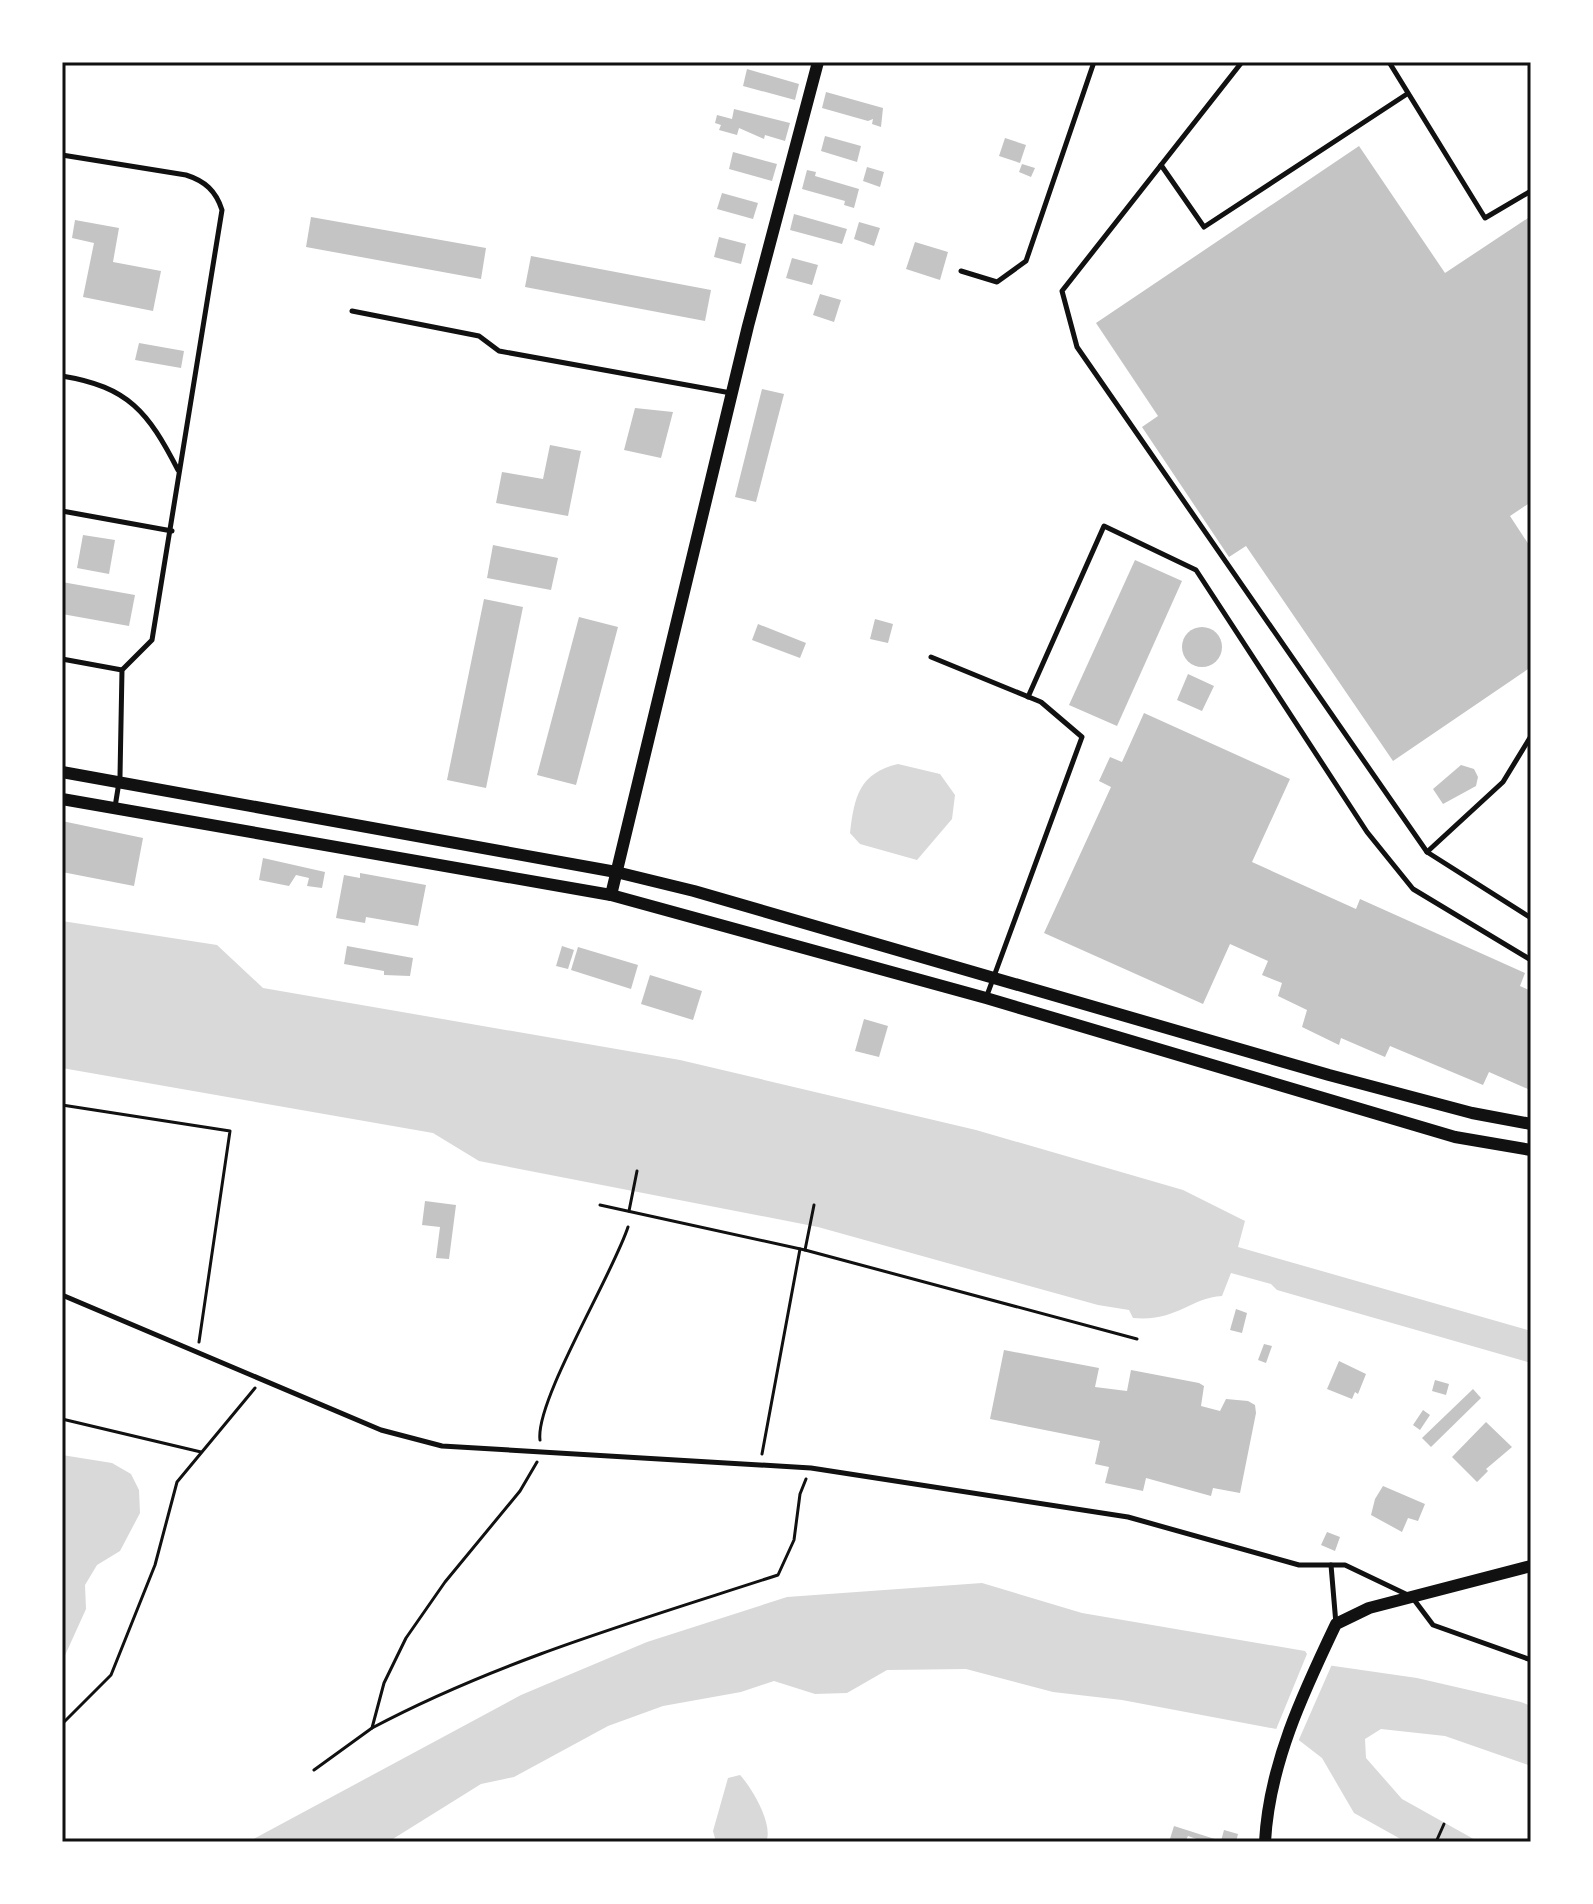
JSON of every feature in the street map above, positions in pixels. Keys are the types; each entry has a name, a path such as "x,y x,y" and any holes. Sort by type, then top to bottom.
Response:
{"street":[{"path":"611,895 732,393 818,62"},
{"path":"62,772 616,872 1329,1075 1529,1124 1529,1151 1455,1137 986,998 611,895 62,799"},
{"path":"427,863 431,839"},
{"path":"1265,1842 1272,1786 1286,1740 1336,1624 1369,1608 1531,1566"}],"lane":[{"path":"961,271 997,282 1026,261 1094,62"},
{"path":"1242,62 1062,291 1077,347 1427,852 1531,918"},
{"path":"1389,62 1485,218 1531,191"},
{"path":"1161,165 1204,227 1407,94"},
{"path":"62,155 186,175 208,186 219,200 222,221 152,640 122,670 119,782 115,809"},
{"path":"352,311 479,336 499,351 732,393"},
{"path":"62,376 113,389 133,402 157,430 179,471"},
{"path":"62,511 172,531"},
{"path":"1028,697 1104,526 1196,570 1367,832 1413,889 1531,960"},
{"path":"931,657 1041,702 1082,737 986,998"},
{"path":"62,659 122,670"},
{"path":"1427,852 1503,782 1531,736"},
{"path":"62,1295 381,1430 442,1446 811,1468 1128,1517 1299,1565 1345,1565 1412,1597 1433,1625 1531,1660"},
{"path":"1331,1565 1336,1624"}],"path":[{"path":"62,1105 230,1131 197,1354"},
{"path":"629,1211 637,1171"},
{"path":"600,1205 802,1249 1137,1339"},
{"path":"760,1465 802,1249 814,1205"},
{"path":"372,1728 384,1683 406,1638 445,1582 520,1491 542,1454 539,1427 566,1362 619,1255 628,1227"},
{"path":"62,1724 111,1675 155,1565 177,1482 262,1380"},
{"path":"62,1419 201,1452"},
{"path":"314,1770 372,1728 433,1696 573,1642 778,1575 794,1540 800,1494 811,1468"},
{"path":"1436,1842 1444,1824"}],"shaded area":[{"path":"898,764 940,774 955,795 952,819 917,860 860,844 850,833 861,788 875,773"},
{"path":"62,921 217,945 263,988 680,1060 976,1130 1183,1190 1245,1221 1238,1247 1531,1331 1531,1363 1277,1290 1271,1284 1231,1273 1222,1296 1200,1301 1161,1317 1133,1318 1129,1310 1098,1305 818,1227 479,1161 433,1133 62,1068"},
{"path":"62,1455 112,1463 131,1474 139,1490 140,1513 120,1551 97,1565 85,1585 86,1609 62,1662"},
{"path":"982,1583 1082,1613 1305,1651 1313,1663 1417,1678 1521,1702 1531,1706 1531,1766 1445,1736 1381,1729 1365,1739 1366,1758 1402,1799 1479,1842 1406,1842 1354,1813 1322,1758 1287,1731 1122,1700 1053,1692 966,1669 887,1670 847,1693 815,1694 774,1681 741,1692 663,1706 608,1726 514,1777 481,1784 388,1842 248,1842 521,1695 647,1642 787,1597"},
{"path":"740,1775 756,1797 764,1817 768,1835 766,1842 716,1842 713,1831 728,1778"}],"pier":[{"path":"1309,1649 1315,1659 1333,1662 1297,1744 1275,1732"}],"building":[{"path":"747,69 799,84 795,100 743,86"},
{"path":"826,92 883,108 881,127 872,124 873,119 868,121 822,108"},
{"path":"734,109 790,123 785,141 765,135 764,139 739,128 737,135 719,130 721,125 715,123 717,115 732,119"},
{"path":"825,136 861,146 857,162 821,151"},
{"path":"1005,138 1026,145 1020,163 999,156"},
{"path":"1359,146 1445,273 1531,216 1531,502 1510,516 1531,548 1531,667 1393,761 1246,546 1229,557 1142,427 1158,416 1096,323"},
{"path":"733,152 777,164 772,181 729,169"},
{"path":"1022,164 1035,168 1031,177 1019,172"},
{"path":"867,167 884,172 880,187 863,181"},
{"path":"807,170 816,172 815,176 859,189 854,208 844,205 845,201 802,189"},
{"path":"722,193 758,203 753,219 717,209"},
{"path":"794,214 847,229 842,244 790,230"},
{"path":"311,217 486,248 481,279 306,247"},
{"path":"75,220 119,228 113,262 161,271 153,311 83,297 94,243 72,238"},
{"path":"859,222 880,228 874,246 854,239"},
{"path":"719,237 746,244 741,264 714,257"},
{"path":"915,242 948,252 940,280 906,269"},
{"path":"531,256 711,290 705,321 525,287"},
{"path":"792,258 818,265 812,285 786,278"},
{"path":"820,294 841,300 834,322 813,315"},
{"path":"139,343 184,351 181,368 135,360"},
{"path":"762,389 784,394 756,502 735,497"},
{"path":"635,408 673,412 661,458 624,450"},
{"path":"550,445 581,451 568,516 496,503 502,472 543,479"},
{"path":"83,535 115,540 109,574 77,568"},
{"path":"493,545 558,558 551,590 487,578"},
{"path":"1135,560 1182,581 1117,726 1069,705"},
{"path":"62,582 135,595 129,626 62,614"},
{"path":"484,599 523,607 486,788 447,780"},
{"path":"579,617 618,627 576,785 537,775"},
{"path":"875,619 893,624 888,643 870,639"},
{"path":"758,624 806,643 800,658 752,640"},
{"path":"1202,627 1216,633 1222,647 1216,661 1202,667 1188,661 1182,647 1188,633"},
{"path":"1188,674 1214,686 1202,711 1177,700"},
{"path":"1144,713 1290,779 1252,862 1356,909 1360,899 1525,973 1520,986 1531,991 1531,1083 1528,1089 1489,1072 1483,1085 1390,1046 1385,1057 1341,1038 1339,1045 1302,1027 1307,1010 1278,996 1282,983 1262,975 1268,961 1230,944 1203,1004 1044,933 1111,787 1099,781 1110,757 1122,762"},
{"path":"1461,765 1474,769 1478,777 1476,786 1443,804 1433,789"},
{"path":"62,821 143,838 134,886 62,872"},
{"path":"263,858 325,872 322,888 307,886 309,878 296,875 289,886 259,880"},
{"path":"360,873 426,885 418,926 366,917 365,923 336,918 344,875 360,878"},
{"path":"347,946 413,958 410,976 384,975 384,971 344,964"},
{"path":"562,946 574,950 568,969 556,966"},
{"path":"578,947 638,965 631,989 571,970"},
{"path":"650,975 702,991 693,1020 641,1004"},
{"path":"864,1019 888,1026 879,1057 855,1051"},
{"path":"425,1201 456,1205 449,1259 436,1258 440,1227 422,1225"},
{"path":"1236,1309 1247,1313 1242,1333 1230,1330"},
{"path":"1264,1344 1272,1346 1266,1363 1258,1360"},
{"path":"1004,1350 1099,1368 1095,1387 1127,1391 1131,1370 1199,1383 1204,1386 1201,1406 1220,1411 1226,1399 1248,1401 1255,1405 1240,1493 1213,1488 1211,1496 1146,1478 1143,1491 1105,1483 1109,1467 1095,1464 1100,1441 990,1419"},
{"path":"1339,1361 1366,1374 1358,1394 1355,1392 1352,1399 1327,1389"},
{"path":"1435,1380 1449,1384 1446,1395 1432,1391"},
{"path":"1473,1389 1481,1398 1431,1447 1422,1438"},
{"path":"1423,1410 1430,1415 1420,1430 1413,1425"},
{"path":"1486,1422 1512,1447 1486,1469 1488,1471 1477,1482 1452,1457"},
{"path":"1383,1486 1425,1504 1418,1521 1408,1518 1402,1532 1371,1515 1375,1499"},
{"path":"1327,1532 1340,1537 1335,1551 1321,1545"},
{"path":"1174,1826 1221,1841 1224,1830 1238,1834 1236,1842 1205,1842 1188,1836 1186,1840 1192,1842 1169,1842"}]}
